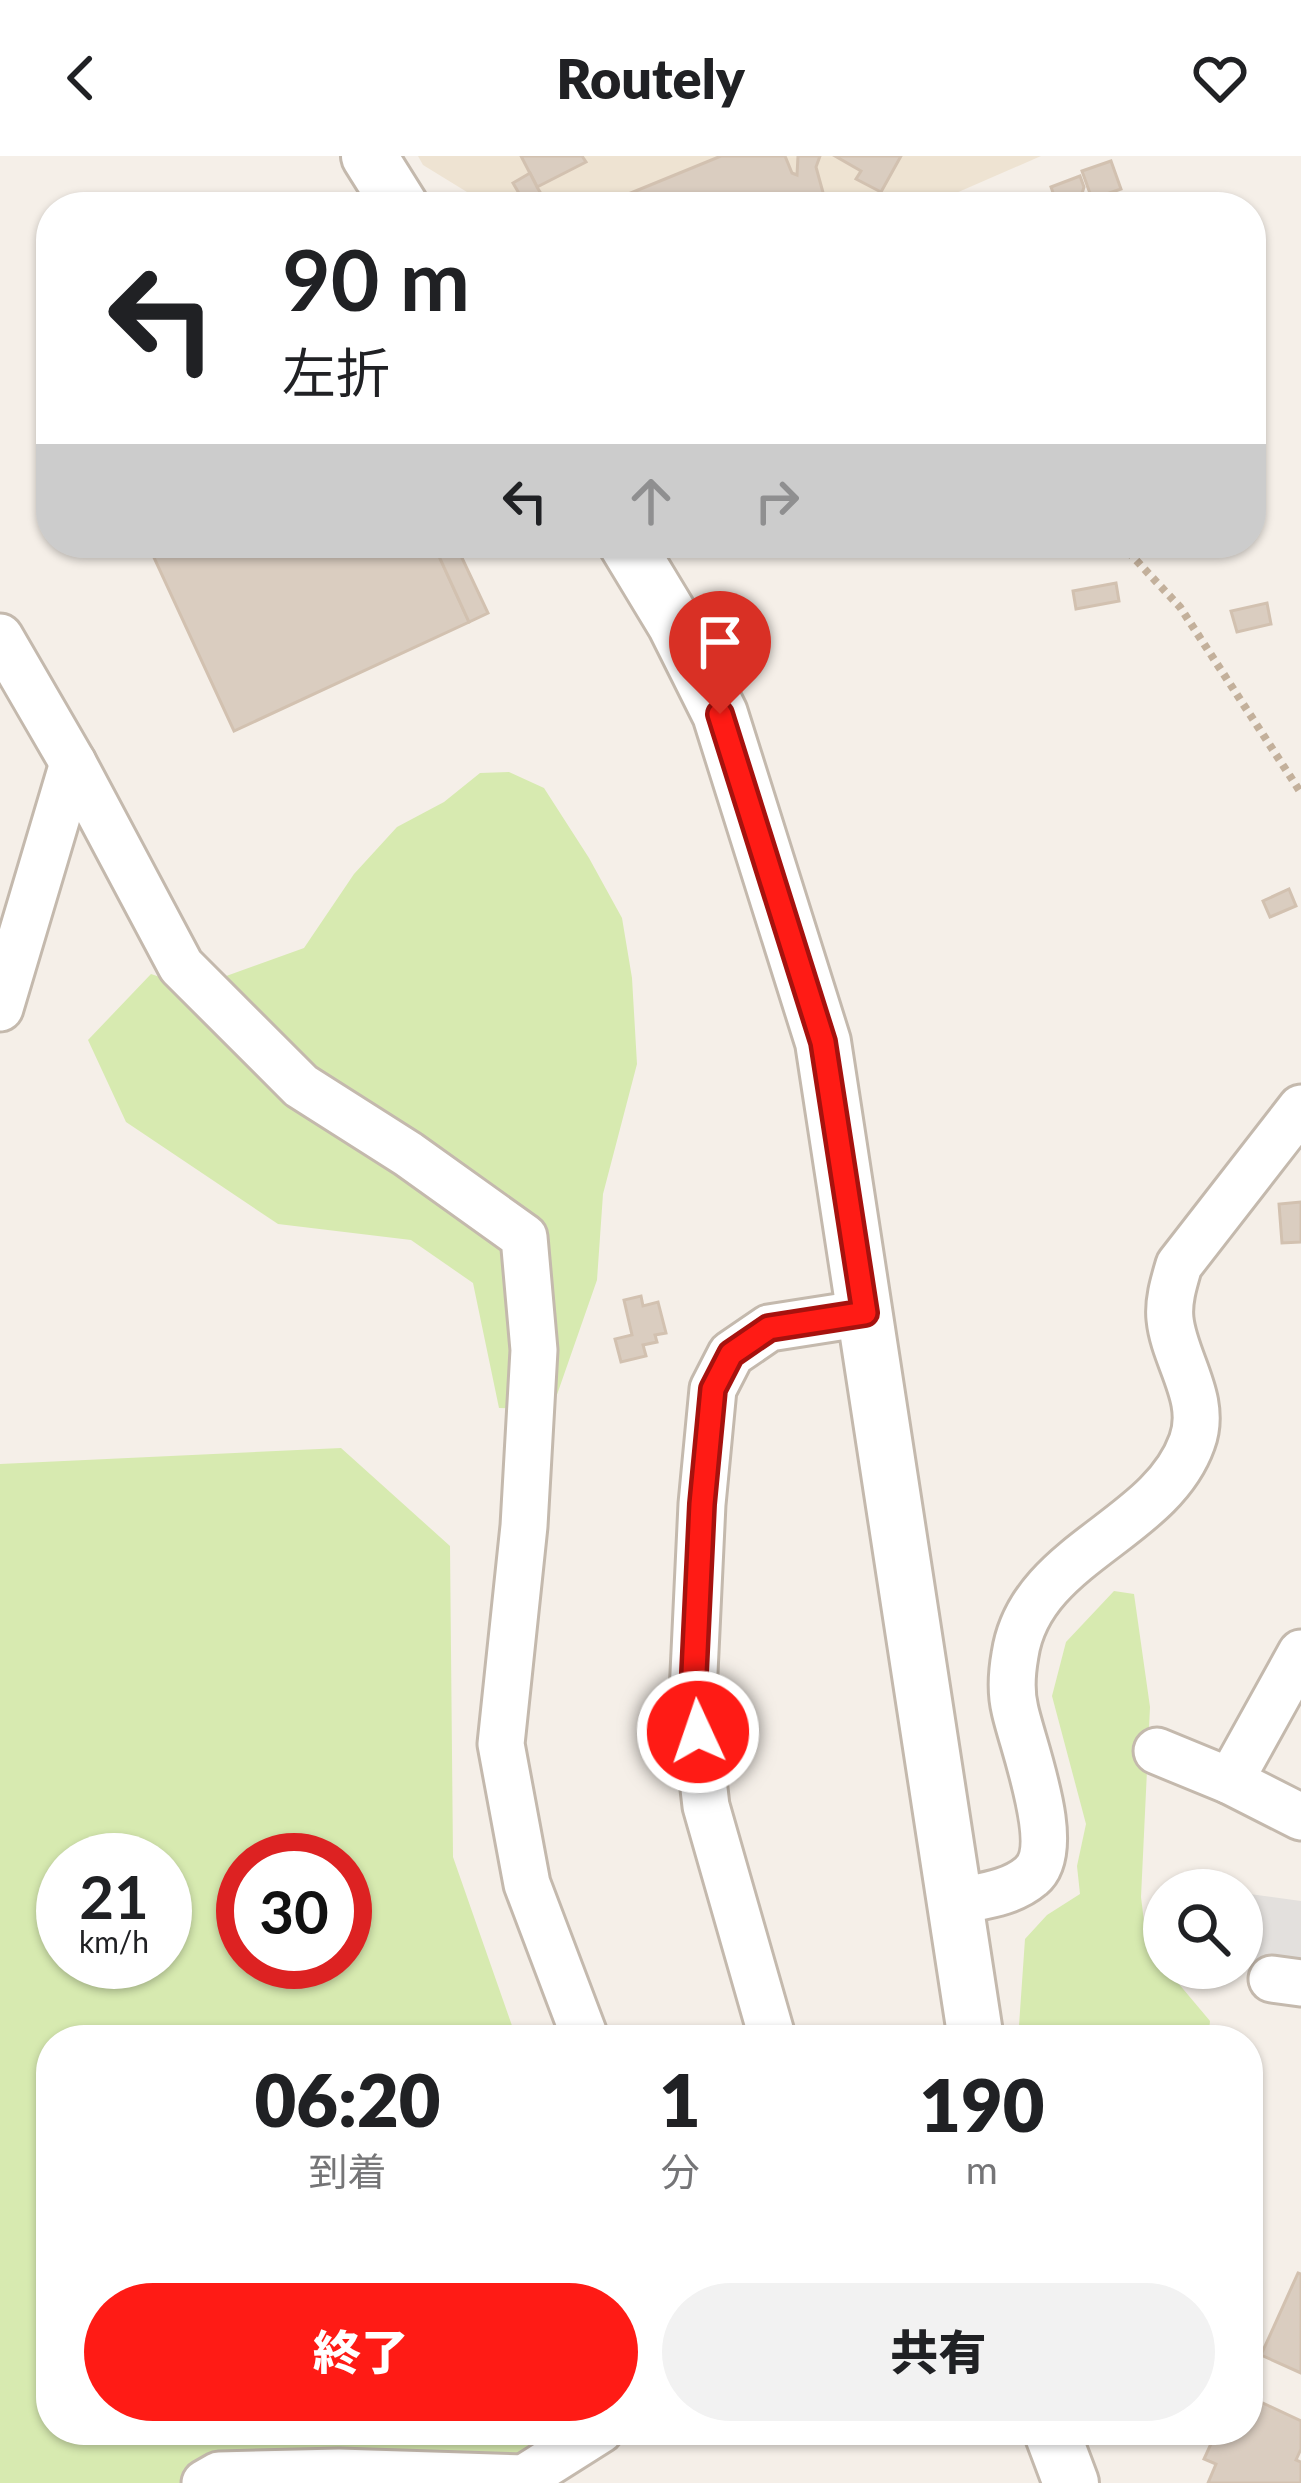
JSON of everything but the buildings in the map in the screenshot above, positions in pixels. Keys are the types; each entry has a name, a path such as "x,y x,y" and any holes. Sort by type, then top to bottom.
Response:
{"street":[{"path":"369,156 392,192"},
{"path":"635,558 720,714 823,1042 974,2025"},
{"path":"0,637 181,966 302,1086 524,1237 534,1350 524,1526 501,1744 526,1884 580,2025"},
{"path":"0,1007 73,763"},
{"path":"954,1902 1011,1890 1036,1873 1046,1844 1013,1704 1015,1652 1033,1609 1064,1570 1154,1499 1180,1468 1194,1438 1197,1410 1170,1321 1179,1265 1301,1108"},
{"path":"769,2025 706,1806 693,1694 713,1389 731,1354 769,1328 865,1313"},
{"path":"1230,1781 1301,1653"},
{"path":"1157,1750 1301,1817"},
{"path":"205,2483 219,2475 339,2472 524,2478 577,2445"},
{"path":"1057,2445 1071,2483"}],"path":[{"path":"1134,558 1180,607 1301,793"}],"shaded area":[{"path":"418,156 1041,156 958,192 467,192 423,165"},
{"path":"1263,1896 1301,1901 1301,1971 1263,1966"}],"green space":[{"path":"509,772 544,788 589,858 622,918 632,978 637,1064 603,1194 597,1280 552,1409 499,1408 473,1283 411,1240 278,1224 126,1122 88,1040 151,974 193,988 304,948 354,874 397,827 444,802 480,773"},
{"path":"341,1448 450,1546 453,1857 512,2025 36,2025 36,2445 563,2445 563,2483 0,2483 0,1464"},
{"path":"1114,1591 1134,1594 1150,1707 1141,1897 1143,1989 1183,1989 1210,2025 1019,2025 1025,1939 1047,1915 1080,1894 1077,1866 1086,1824 1052,1696 1066,1642"}],"route":[{"path":"698,1732 693,1694 713,1389 731,1354 769,1328 865,1313 823,1042 720,714"}]}
